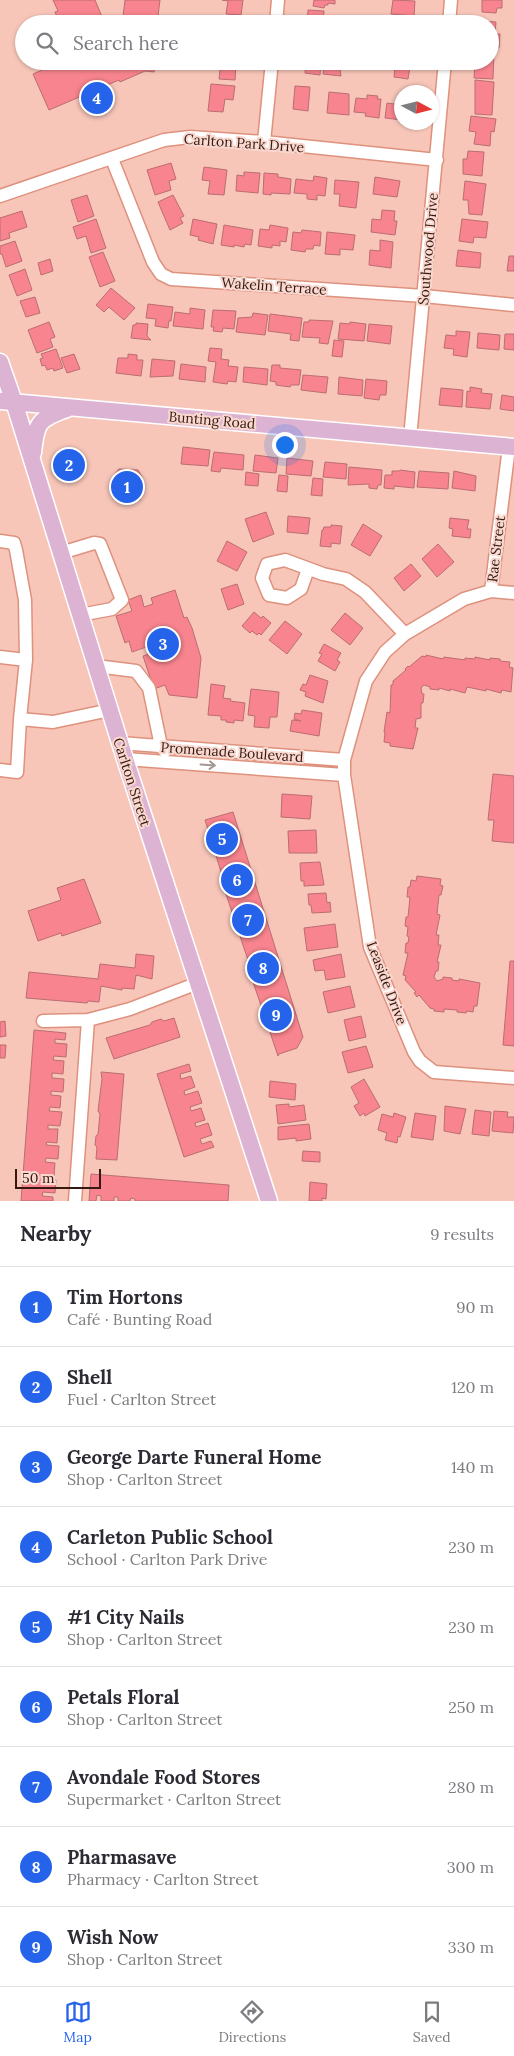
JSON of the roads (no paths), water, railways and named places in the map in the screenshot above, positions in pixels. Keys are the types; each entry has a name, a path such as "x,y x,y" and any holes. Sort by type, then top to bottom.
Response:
{"main road":[{"name":"Carlton Street","path":"0,362 7,402 32,461 124,759 269,1201"},
{"name":"Bunting Road","path":"7,402 511,447"},
{"path":"32,461 35,431 46,416 72,408"}],"street":[{"path":"277,15 278,0"},
{"path":"449,15 451,0"},
{"path":"264,142 271,70"},
{"name":"Southwood Drive","path":"410,438 444,70"},
{"name":"Carlton Park Drive","path":"0,196 164,140 190,137 264,142 437,160"},
{"name":"Wakelin Terrace","path":"112,159 153,262 162,274 171,279 424,296 514,305"},
{"name":"Rae Street","path":"491,591 511,447"},
{"path":"0,541 14,543 16,550 25,600 26,660 17,772 0,770"},
{"path":"61,553 94,543 100,544 122,600 112,609 80,615"},
{"path":"308,569 346,579 365,592 405,634"},
{"path":"491,591 514,593"},
{"name":"Leaside Drive","path":"491,591 464,599 405,634 385,652 366,681 344,760 344,775 370,947 414,1052 420,1061 434,1072 514,1078"},
{"path":"0,657 26,660"},
{"path":"96,666 136,671 148,688 162,746 172,763"},
{"path":"20,719 53,722 110,710"},
{"name":"Promenade Boulevard","path":"120,743 344,760"},
{"name":"Promenade Boulevard","path":"124,759 344,775"},
{"path":"43,1021 88,1020 130,1009 198,983"},
{"path":"75,1201 88,1020"}],"place":[{"name":"Carleton Public School","path":"97,98"},
{"name":"Shell","path":"69,465"},
{"name":"Tim Hortons","path":"127,487"},
{"name":"George Darte Funeral Home","path":"163,644"},
{"name":"#1 City Nails","path":"222,839"},
{"name":"Petals Floral","path":"237,880"},
{"name":"Avondale Food Stores","path":"248,920"},
{"name":"Pharmasave","path":"263,968"},
{"name":"Wish Now","path":"276,1015"}]}
